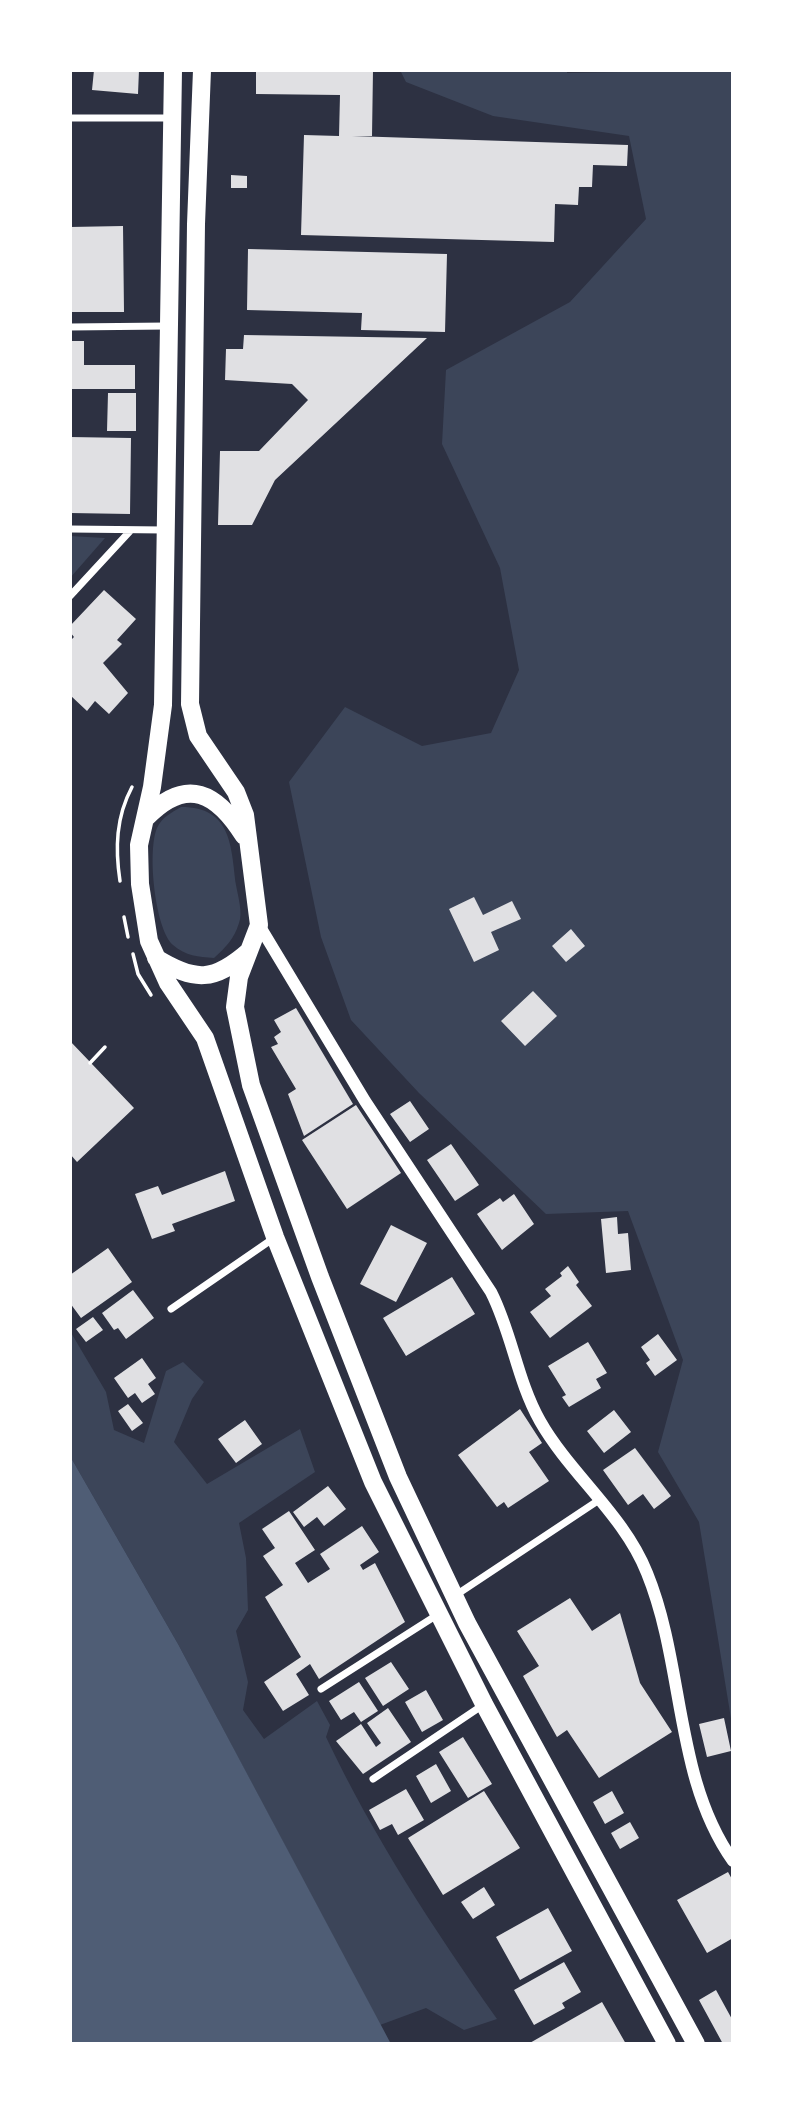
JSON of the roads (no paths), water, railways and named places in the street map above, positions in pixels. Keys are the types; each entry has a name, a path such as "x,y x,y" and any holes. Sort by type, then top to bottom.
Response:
{"main road":[{"path":"173,70 163,705 147,817 139,845 139,884 143,913 156,958 168,983 205,1038 275,1237 373,1482 437,1615 667,2044"},
{"path":"202,70 190,704 198,736 236,792 250,844 259,925 252,949 239,976 235,1007 250,1085 367,1401 403,1489 454,1596 560,1799 696,2044"},
{"path":"171,118 185,127 199,145"},
{"path":"147,817 174,796 189,793 205,796 219,802 250,844"},
{"path":"156,958 188,975 201,976 218,972 252,949"}],"street":[{"path":"70,118 171,118"},
{"path":"70,327 168,326"},
{"path":"70,529 165,530"},
{"path":"70,596 131,530"},
{"path":"259,925 365,1101 491,1292 505,1320 520,1372 539,1419 630,1541 647,1572 662,1626 700,1799 713,1833 733,1861"},
{"path":"171,1309 275,1237"},
{"path":"454,1596 598,1500"},
{"path":"321,1689 437,1615"},
{"path":"373,1779 484,1704"}]}
